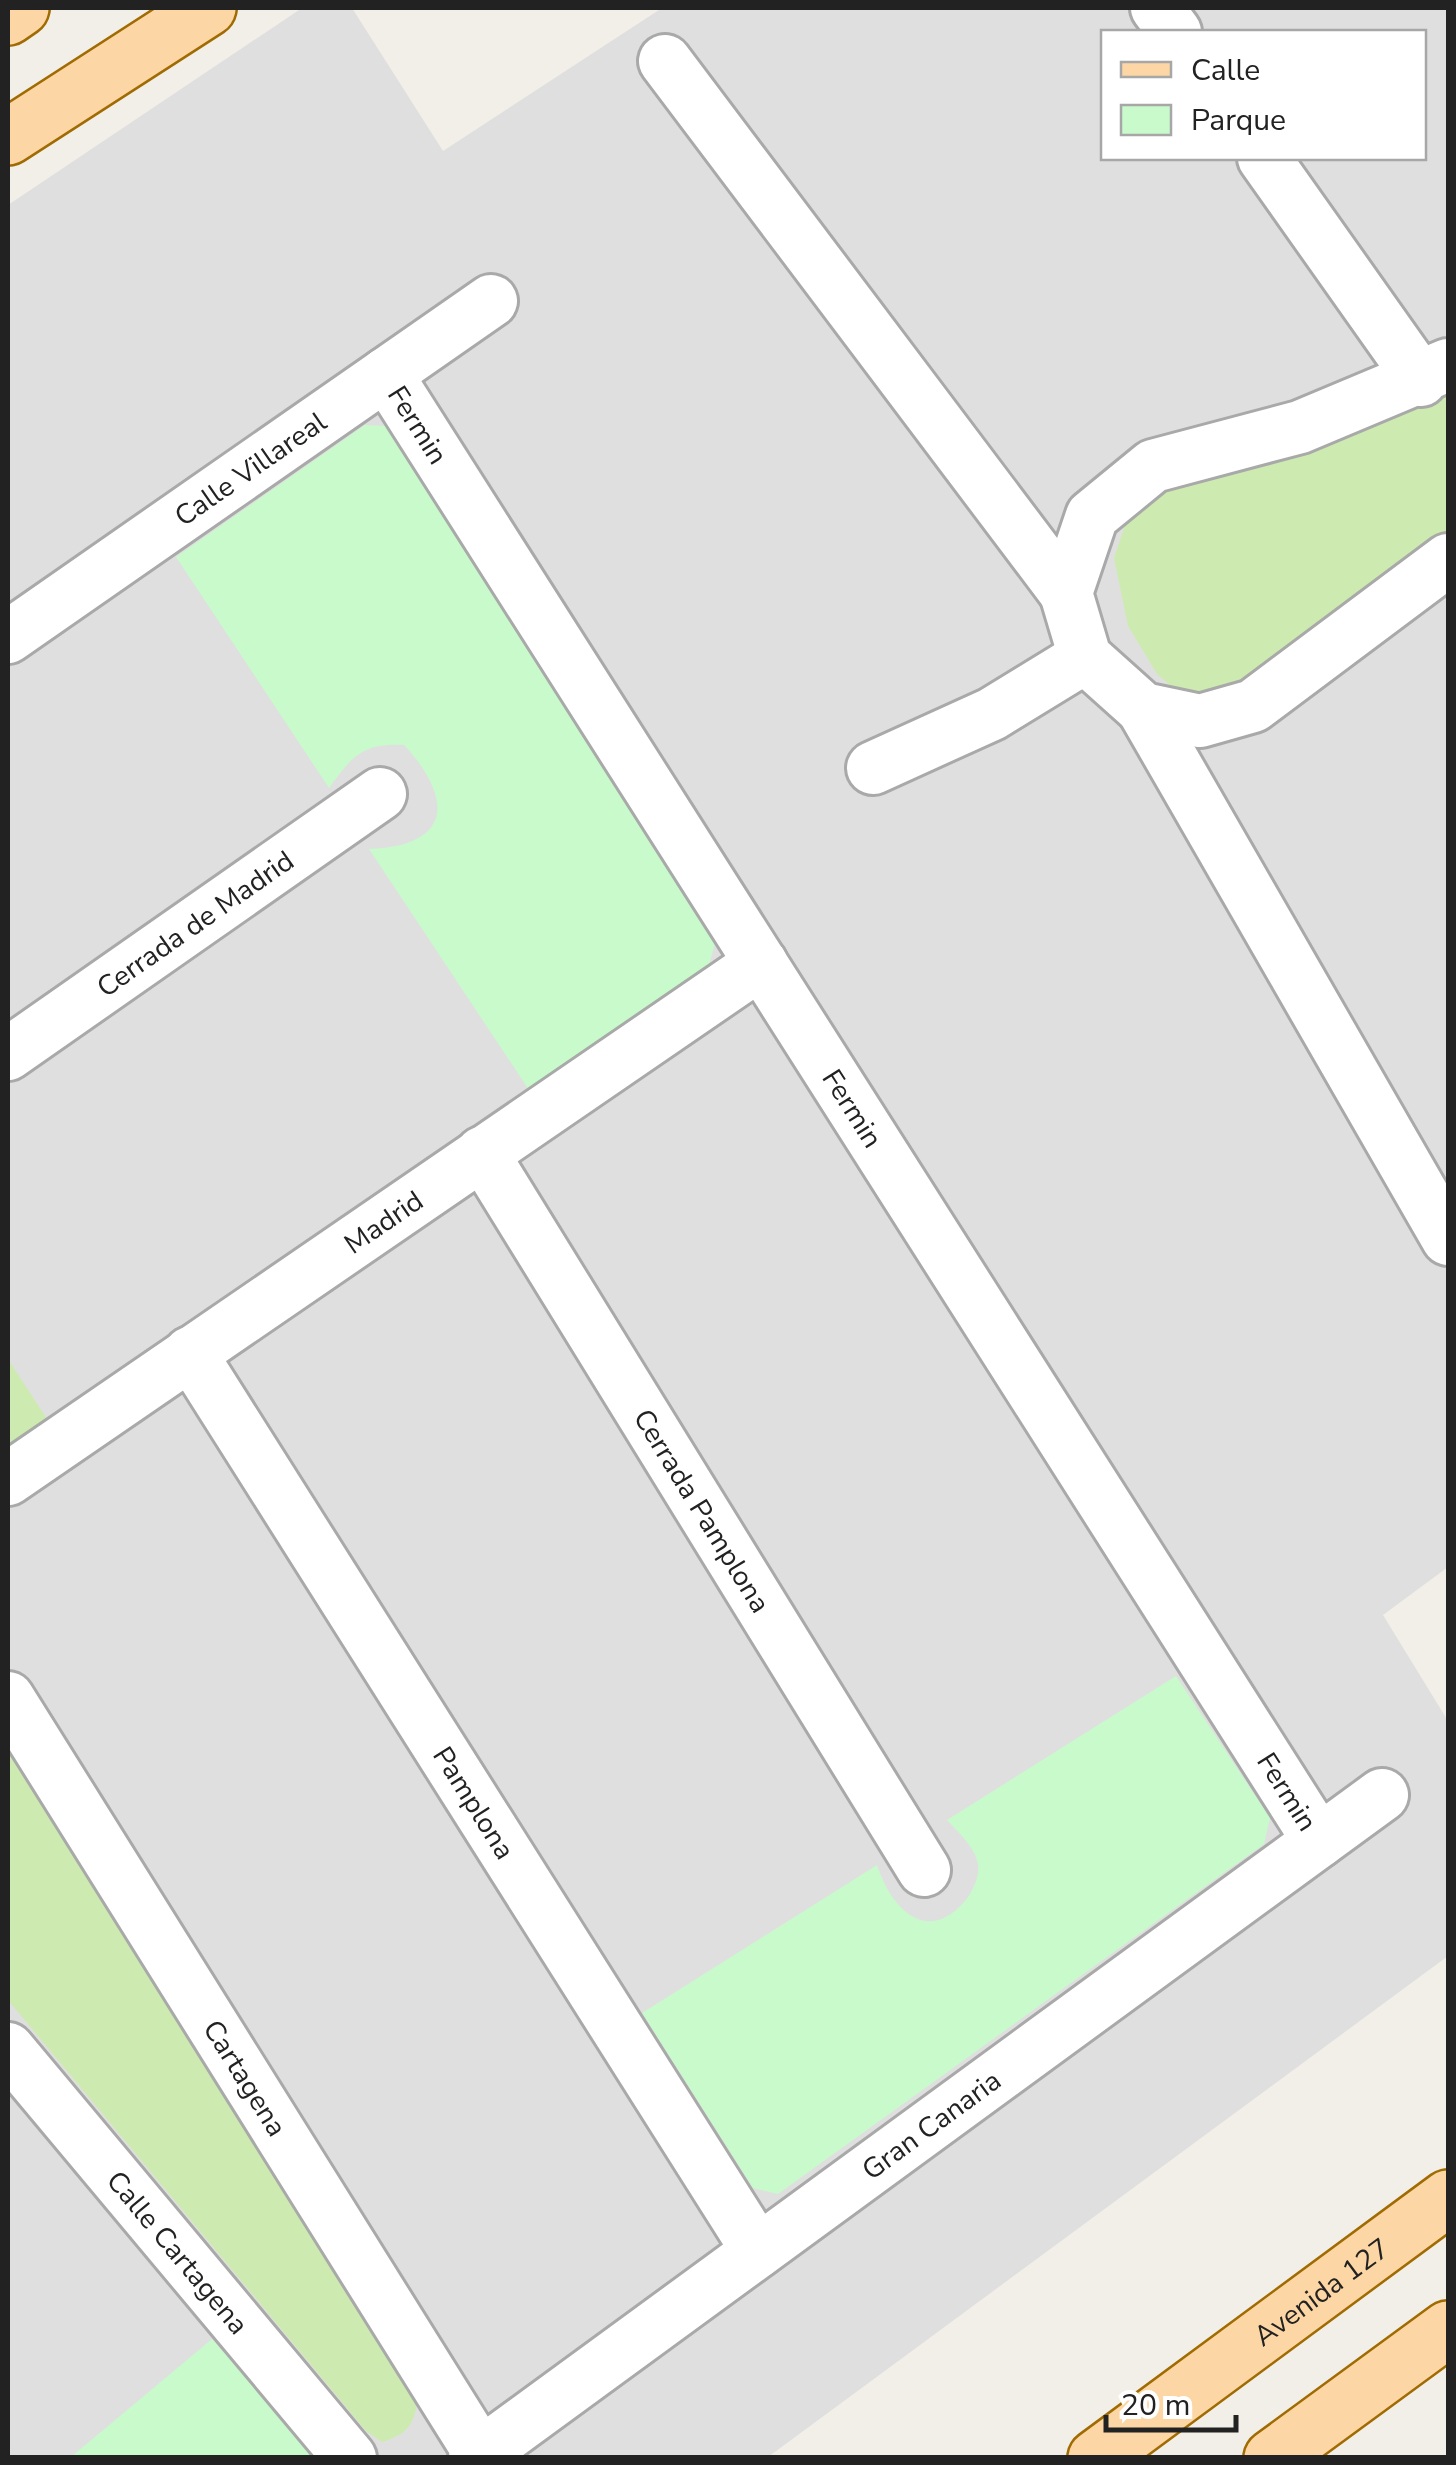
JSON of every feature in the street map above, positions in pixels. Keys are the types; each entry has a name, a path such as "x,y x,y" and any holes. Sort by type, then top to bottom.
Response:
{"main road":[{"path":"8,17 21,8"},
{"path":"8,137 208,8"},
{"name":"Avenida 127","path":"1096,2458 1448,2198"},
{"path":"1272,2458 1448,2329"}],"street":[{"path":"1158,8 1174,30"},
{"path":"665,61 1066,594 1085,657 1142,710 1448,1239"},
{"path":"1066,594 1092,516 1153,466 1300,427 1435,372 1266,160"},
{"name":"Calle Villareal","path":"8,637 491,301"},
{"name":"Fermin","path":"386,374 1319,1841"},
{"path":"1142,710 1200,721 1253,706 1448,560"},
{"path":"873,768 992,714 1085,657"},
{"name":"Cerrada de Madrid","path":"8,1054 380,794"},
{"name":"Madrid","path":"8,1480 761,962"},
{"name":"Cerrada Pamplona","path":"482,1153 924,1870"},
{"name":"Pamplona","path":"190,1353 758,2251"},
{"name":"Cartagena","path":"8,1698 480,2456"},
{"name":"Gran Canaria","path":"480,2456 1382,1795"},
{"name":"Calle Cartagena","path":"8,2049 350,2456"}],"shaded area":[{"path":"302,8 352,8 443,151 662,8 1448,8 1448,1567 1383,1615 1448,1721 1448,1956 768,2457 8,2458 8,205"}],"green space":[{"path":"1448,389 1448,550 1247,696 1187,700 1157,674 1128,626 1114,558 1135,495"},
{"path":"365,425 387,426 716,940 709,965 529,1090 369,849 396,846 417,839 430,829 437,801 420,765 404,745 378,746 352,760 329,788 176,557"},
{"path":"8,1359 47,1419 8,1446"},
{"path":"1176,1676 1270,1818 1264,1844 778,2194 753,2188 642,2013 877,1865 891,1895 912,1916 924,1921 951,1914 970,1894 978,1869 970,1846 947,1820"},
{"path":"8,1748 417,2404 407,2429 397,2436 382,2442 366,2431 8,2000"},
{"path":"212,2339 315,2457 71,2457"}]}
